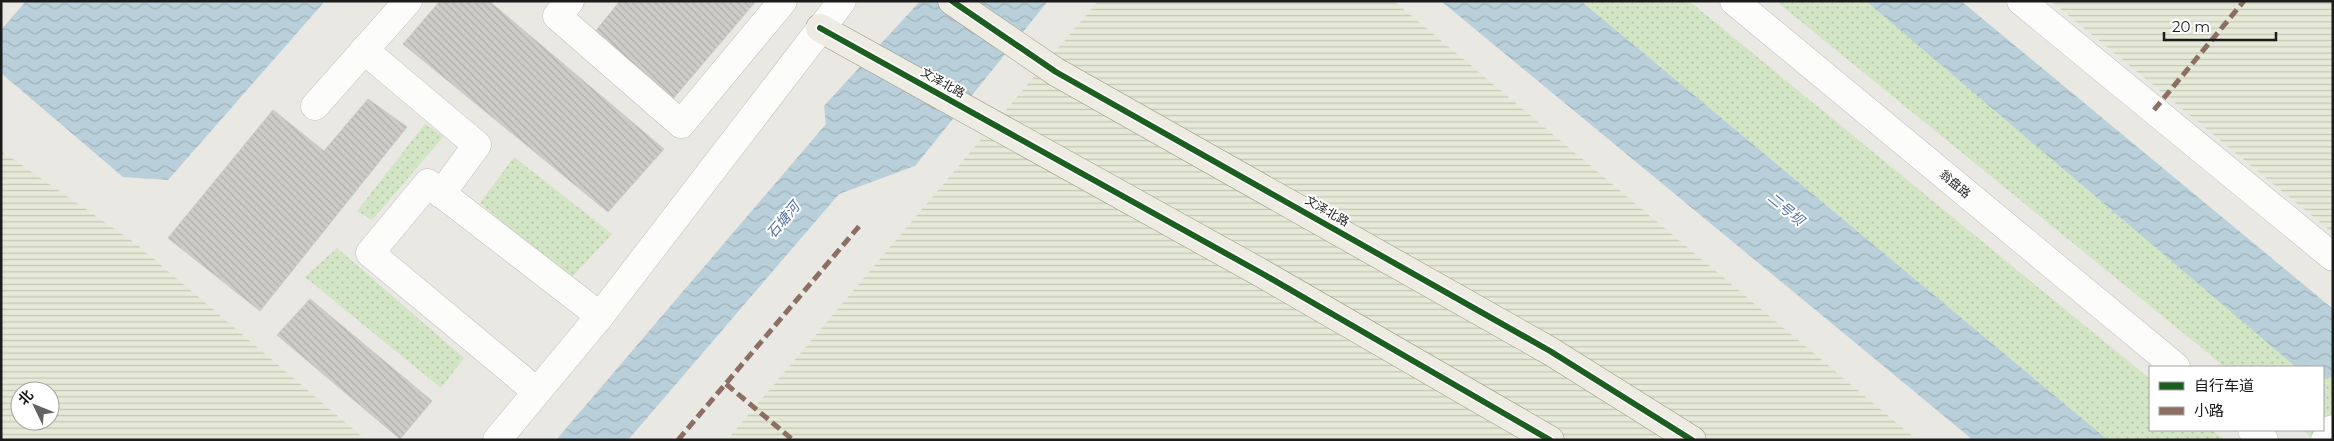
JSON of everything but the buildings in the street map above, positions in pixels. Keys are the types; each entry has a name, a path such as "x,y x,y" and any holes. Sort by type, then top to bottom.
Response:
{"main road":[{"name":"文泽北路","path":"952,1 1056,72 1550,351 1692,440"},
{"name":"文泽北路","path":"820,28 1263,274 1550,440"}],"street":[{"path":"315,106 408,1"},
{"path":"570,1 558,16 682,124 783,1"},
{"path":"497,440 600,316 842,1"},
{"name":"翁盘路","path":"1734,1 2175,366"},
{"path":"2021,1 2333,257"},
{"path":"364,50 477,146 441,194"},
{"path":"536,391 370,253 428,183 600,316"},
{"path":"2325,440 2333,429"},
{"path":"2253,431 2264,440"}],"green space":[{"path":"1098,1 1394,1 1917,440 727,440"},
{"path":"1581,1 1689,1 2149,378 2149,431 2213,431 2225,440 2108,440"},
{"path":"1776,1 1961,1 2333,309 2333,440 2314,440 2303,431 2324,431 2324,366 2224,366"},
{"path":"2051,1 2333,1 2333,233"},
{"path":"425,124 444,136 372,220 357,211"},
{"path":"1,151 135,243 366,440 1,440"},
{"path":"514,157 612,234 570,279 480,203"},
{"path":"337,248 464,358 441,388 305,277"}],"water":[{"path":"26,1 325,1 168,180 123,177 1,73 1,30"},
{"name":"石塘河","path":"920,1 1048,1 915,166 839,194 628,440 556,440 826,124 824,106"},
{"name":"二号坝","path":"1441,1 1581,1 2108,440 1973,440"},
{"path":"1866,1 1961,1 2333,309 2333,377 2324,378 2324,366 2295,366"}],"marked path":[{"path":"2154,110 2244,1"},
{"path":"678,440 861,224"},
{"path":"726,384 793,440"}],"cycle path":[{"path":"952,1 1056,72 1550,351 1692,440"},
{"path":"820,28 1263,274 1550,440"}]}
